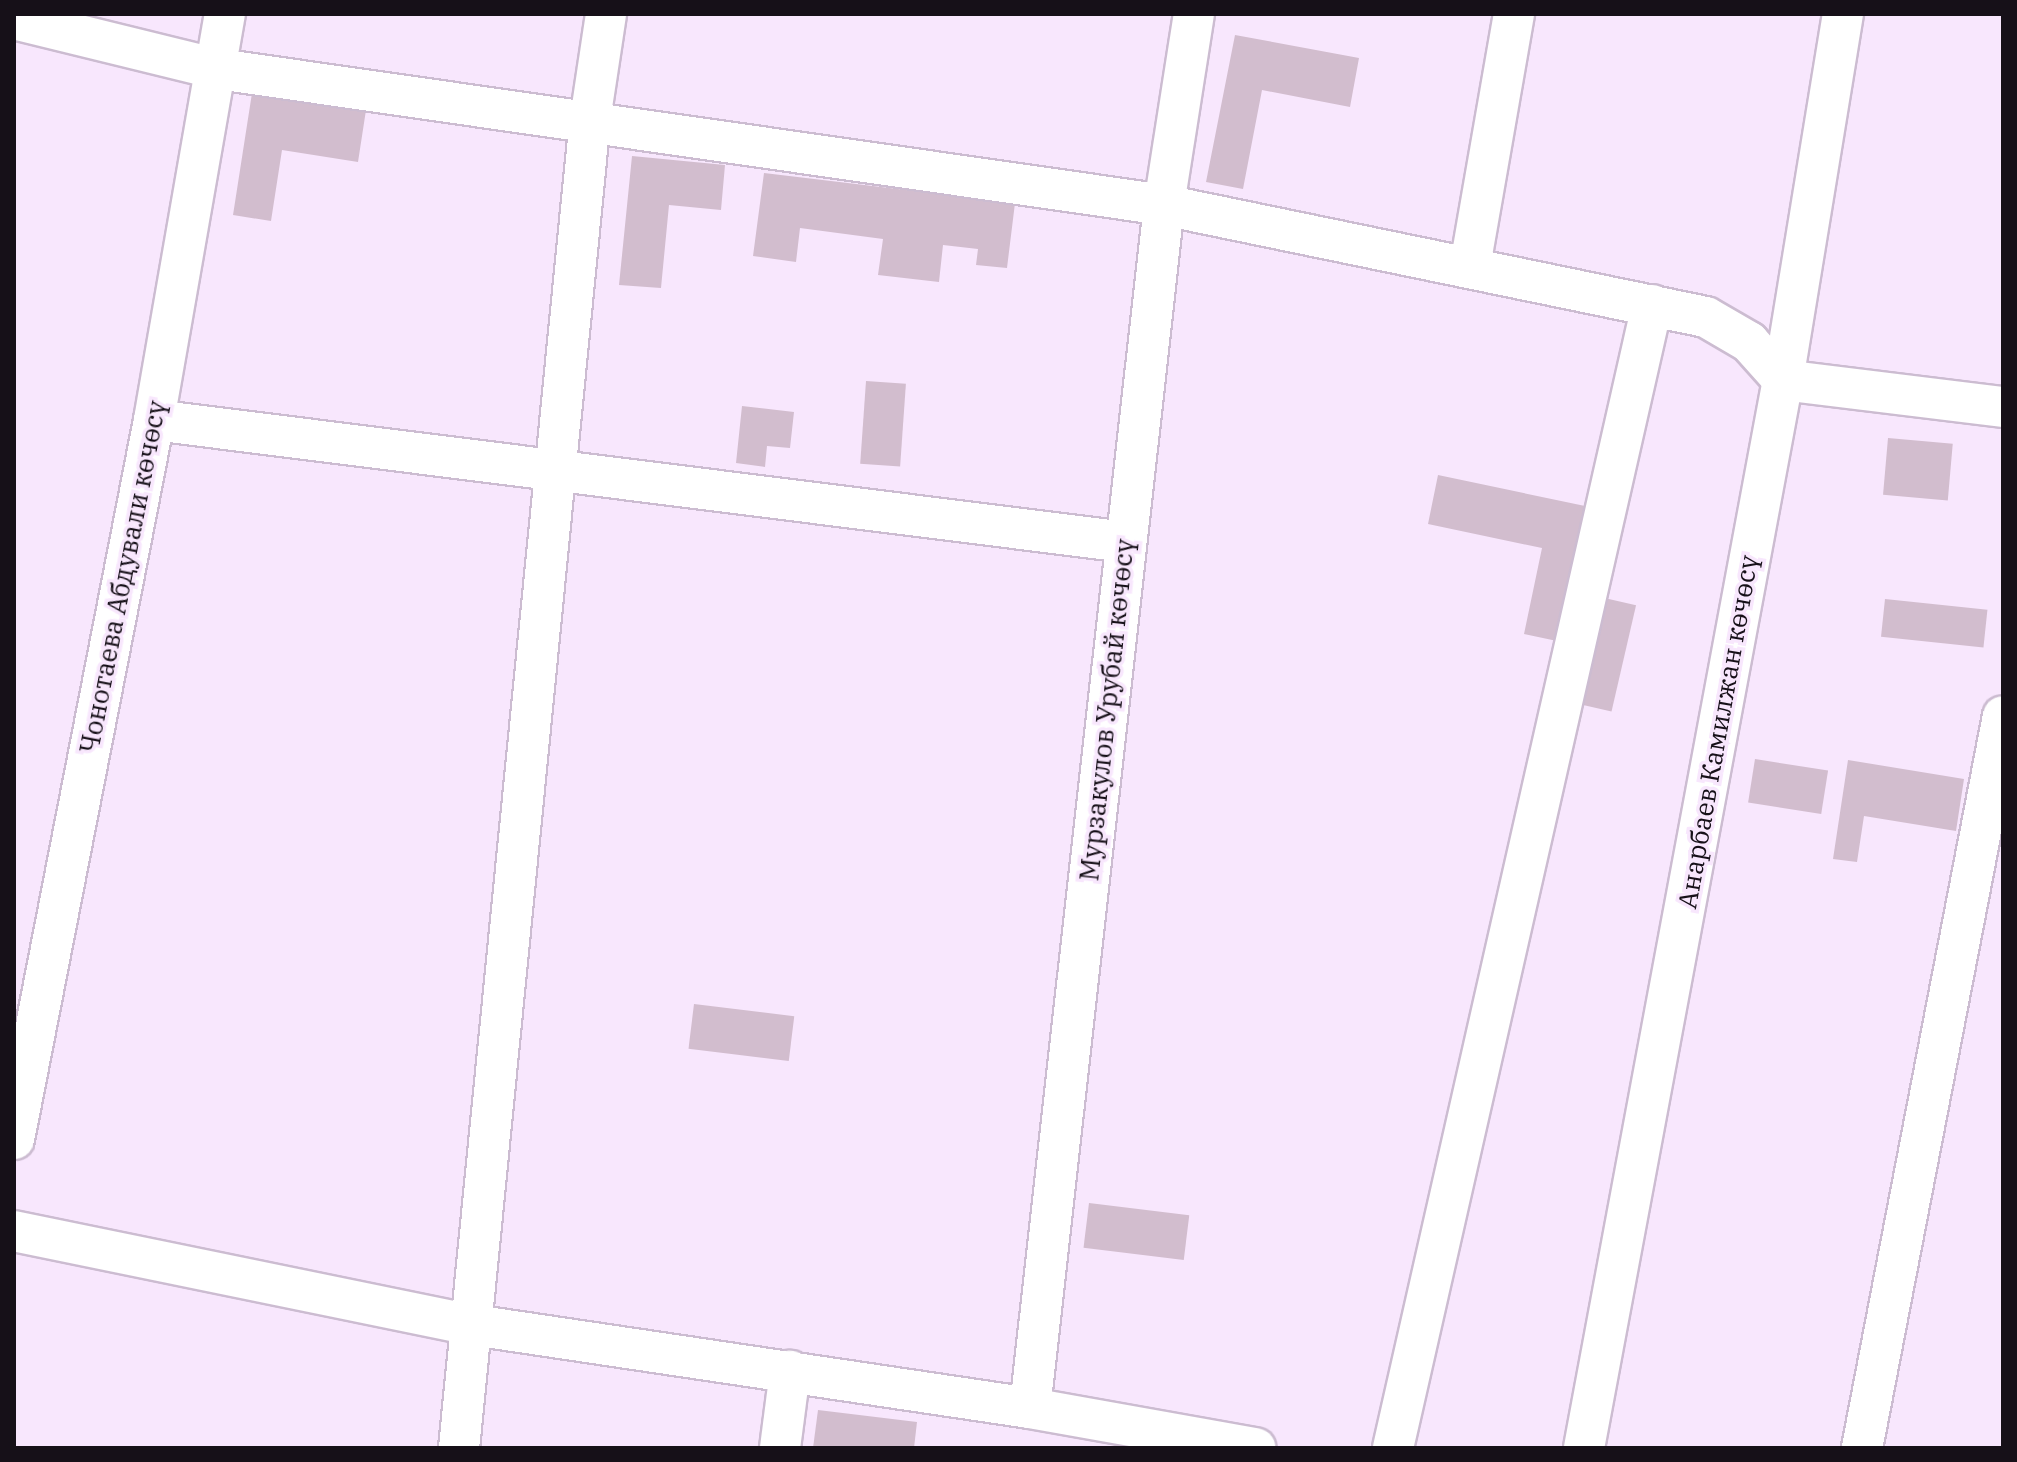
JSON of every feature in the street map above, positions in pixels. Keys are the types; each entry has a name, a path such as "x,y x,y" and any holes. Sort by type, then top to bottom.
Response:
{"street":[{"name":"Чонотаева Абдували көчөсү","path":"14,1139 154,420 218,69 225,14"},
{"path":"459,1448 590,120 606,14"},
{"name":"Мурзакулов Урубай көчөсү","path":"1030,1408 1164,205 1194,14"},
{"path":"1470,266 1514,14"},
{"name":"Анарбаев Камилжан көчөсү","path":"1584,1448 1783,380 1843,14"},
{"path":"14,19 218,69 590,120 1164,205 1706,317 1749,342 1783,380 2003,407"},
{"path":"1393,1448 1652,305"},
{"path":"154,420 1125,542"},
{"path":"1862,1448 1994,819 2003,716"},
{"path":"14,1231 473,1325 1030,1408 1255,1448"},
{"path":"780,1448 790,1371"}],"building":[{"path":"1235,35 1359,58 1350,107 1262,90 1243,189 1206,182"},
{"path":"252,93 366,110 358,162 282,150 271,221 233,215"},
{"path":"632,156 725,165 721,210 669,205 661,288 619,285"},
{"path":"764,173 1015,203 1007,268 976,265 978,249 943,245 939,282 878,275 883,239 800,228 796,262 753,256"},
{"path":"866,381 906,384 900,467 860,464"},
{"path":"742,406 794,412 790,448 767,446 765,467 736,463"},
{"path":"1888,438 1953,444 1948,500 1883,495"},
{"path":"1438,475 1585,506 1557,641 1524,634 1542,548 1428,524"},
{"path":"1600,597 1636,605 1612,712 1575,703"},
{"path":"1885,599 1987,610 1983,648 1881,637"},
{"path":"1755,759 1828,771 1821,814 1748,802"},
{"path":"1848,760 1964,779 1956,831 1864,816 1857,862 1833,859"},
{"path":"694,1004 794,1016 789,1061 689,1049"},
{"path":"1089,1203 1189,1215 1184,1260 1084,1248"},
{"path":"818,1410 917,1422 914,1448 813,1448"}]}
